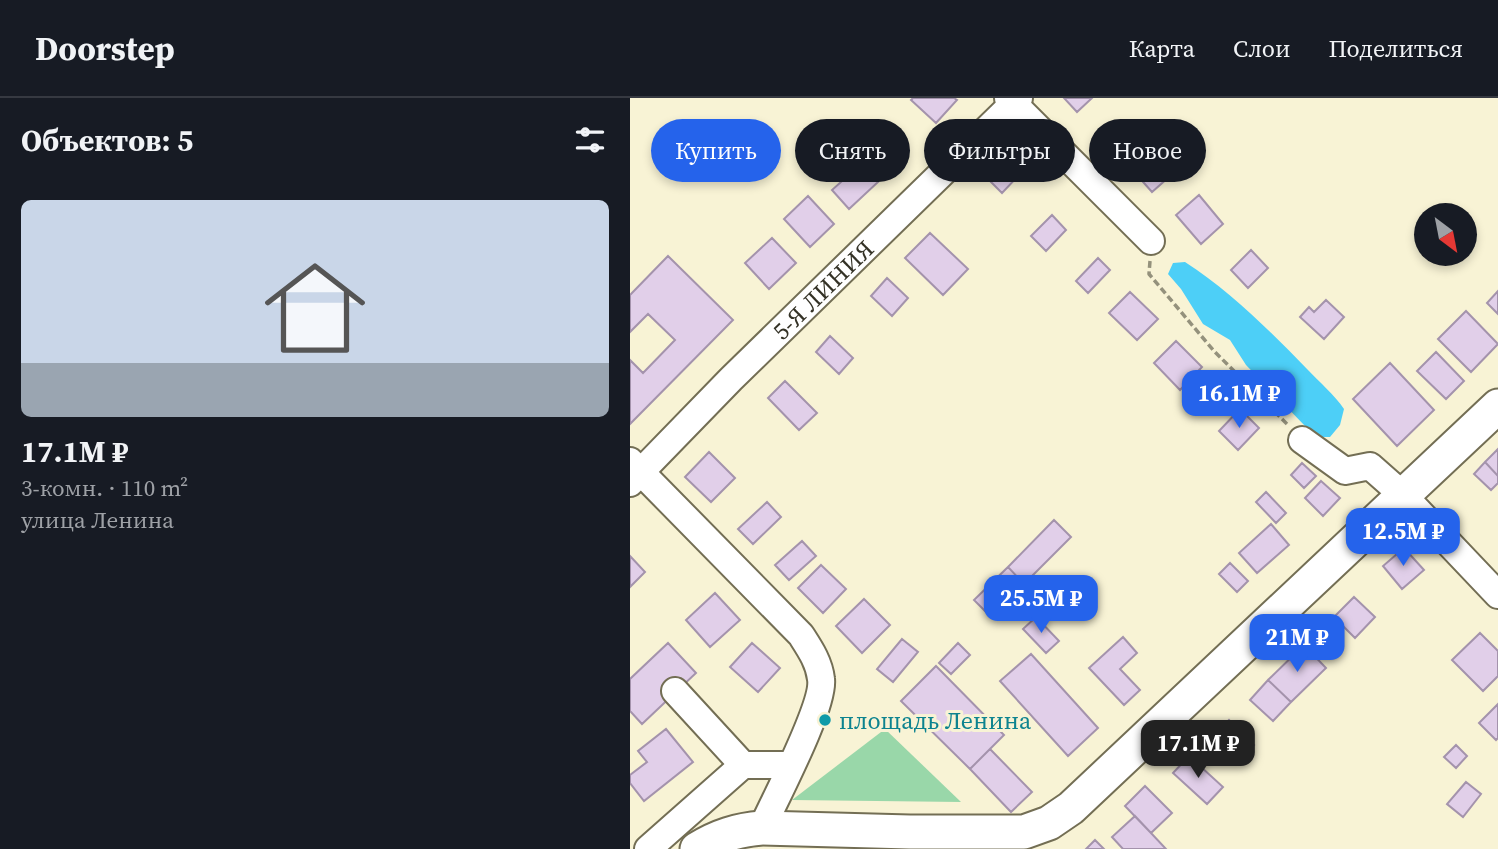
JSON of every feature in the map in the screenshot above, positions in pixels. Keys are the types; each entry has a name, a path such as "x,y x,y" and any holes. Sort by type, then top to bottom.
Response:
{"main road":[{"path":"698,849 737,830 762,828 910,832 1022,843 1071,808 1498,406"}],"street":[{"path":"1013,100 1151,241"},
{"name":"5-Я ЛИНИЯ","path":"634,472 1013,100"},
{"path":"1302,440 1345,471 1370,466 1404,496 1498,595"},
{"path":"634,472 802,635 815,657 822,681 816,711 762,828"},
{"path":"675,691 743,765"},
{"path":"648,849 743,765 790,765"}],"path":[{"path":"1151,241 1149,274 1214,351 1302,440"}],"green space":[{"path":"885,729 961,802 792,800"}],"water":[{"path":"1185,262 1249,312 1336,398 1344,409 1340,425 1330,437 1321,437 1305,426 1246,365 1230,340 1203,324 1168,274 1173,263"}],"building":[{"path":"1064,98 1092,98 1077,112"},
{"path":"911,100 957,100 940,119 932,119"},
{"path":"841,182 878,182 849,209 832,190"},
{"path":"991,182 1012,182 1002,193"},
{"path":"1143,182 1163,182 1152,192"},
{"path":"1199,195 1223,224 1201,244 1176,215"},
{"path":"808,196 834,224 810,247 784,219"},
{"path":"1052,215 1066,230 1046,251 1031,236"},
{"path":"930,233 968,269 943,295 905,258"},
{"path":"772,238 796,263 769,289 745,263"},
{"path":"1251,250 1268,268 1248,288 1231,270"},
{"path":"668,256 733,320 630,424 630,360 643,373 675,340 648,314 630,332 630,295"},
{"path":"1098,258 1110,270 1088,293 1076,281"},
{"path":"887,278 908,298 892,316 871,296"},
{"path":"1498,291 1498,314 1487,303"},
{"path":"1130,292 1158,319 1137,340 1109,313"},
{"path":"1326,300 1344,317 1324,339 1300,317 1309,307 1314,312"},
{"path":"1466,311 1498,344 1471,372 1438,339"},
{"path":"830,336 853,358 839,374 816,352"},
{"path":"1176,341 1202,367 1180,390 1154,363"},
{"path":"1436,352 1464,381 1446,399 1417,371"},
{"path":"1390,363 1434,410 1397,446 1353,399"},
{"path":"785,381 817,413 799,430 768,398"},
{"path":"1240,409 1259,428 1238,450 1219,431"},
{"path":"1498,449 1498,476 1485,462"},
{"path":"709,452 735,478 711,502 685,477"},
{"path":"1485,462 1498,476 1498,483 1491,490 1474,474"},
{"path":"1302,463 1316,476 1304,488 1291,475"},
{"path":"1321,481 1340,498 1323,516 1305,498"},
{"path":"1266,492 1286,513 1276,523 1256,502"},
{"path":"767,502 781,517 753,544 738,529"},
{"path":"1054,520 1071,537 1024,584 1008,567"},
{"path":"1271,524 1289,545 1257,573 1239,553"},
{"path":"802,541 816,556 789,580 775,565"},
{"path":"1404,548 1424,570 1402,589 1383,566"},
{"path":"630,556 645,572 630,587"},
{"path":"1230,563 1248,581 1237,592 1219,574"},
{"path":"821,565 846,589 823,613 798,588"},
{"path":"1008,567 1024,584 991,617 974,600"},
{"path":"715,593 740,620 710,647 686,620"},
{"path":"1354,597 1375,617 1355,638 1334,617"},
{"path":"864,599 890,625 862,653 836,626"},
{"path":"1036,617 1059,641 1046,653 1023,629"},
{"path":"1480,633 1498,651 1498,676 1483,691 1452,660"},
{"path":"1123,637 1137,653 1120,669 1140,690 1124,705 1089,668"},
{"path":"902,639 918,652 893,682 877,669"},
{"path":"668,643 696,673 642,724 630,711 630,679"},
{"path":"752,643 780,668 758,692 730,667"},
{"path":"958,643 970,655 951,674 939,663"},
{"path":"1304,645 1326,668 1291,702 1268,680"},
{"path":"1031,654 1098,728 1068,756 1000,681"},
{"path":"936,666 1004,735 970,769 901,701"},
{"path":"1268,680 1291,702 1273,721 1250,700"},
{"path":"1498,704 1498,738 1496,740 1479,723"},
{"path":"1229,720 1254,745 1234,764 1210,739"},
{"path":"666,729 693,762 644,801 630,783 630,775 647,762 638,751"},
{"path":"1456,745 1467,756 1456,768 1444,757"},
{"path":"990,749 1032,792 1011,812 970,769"},
{"path":"1189,756 1223,787 1207,804 1173,773"},
{"path":"1466,782 1481,794 1463,817 1447,804"},
{"path":"1145,786 1172,813 1151,833 1125,806"},
{"path":"1135,816 1166,849 1123,849 1112,837"},
{"path":"1095,840 1104,849 1086,849"}],"place":[{"name":"площадь Ленина","path":"825,720"}]}
